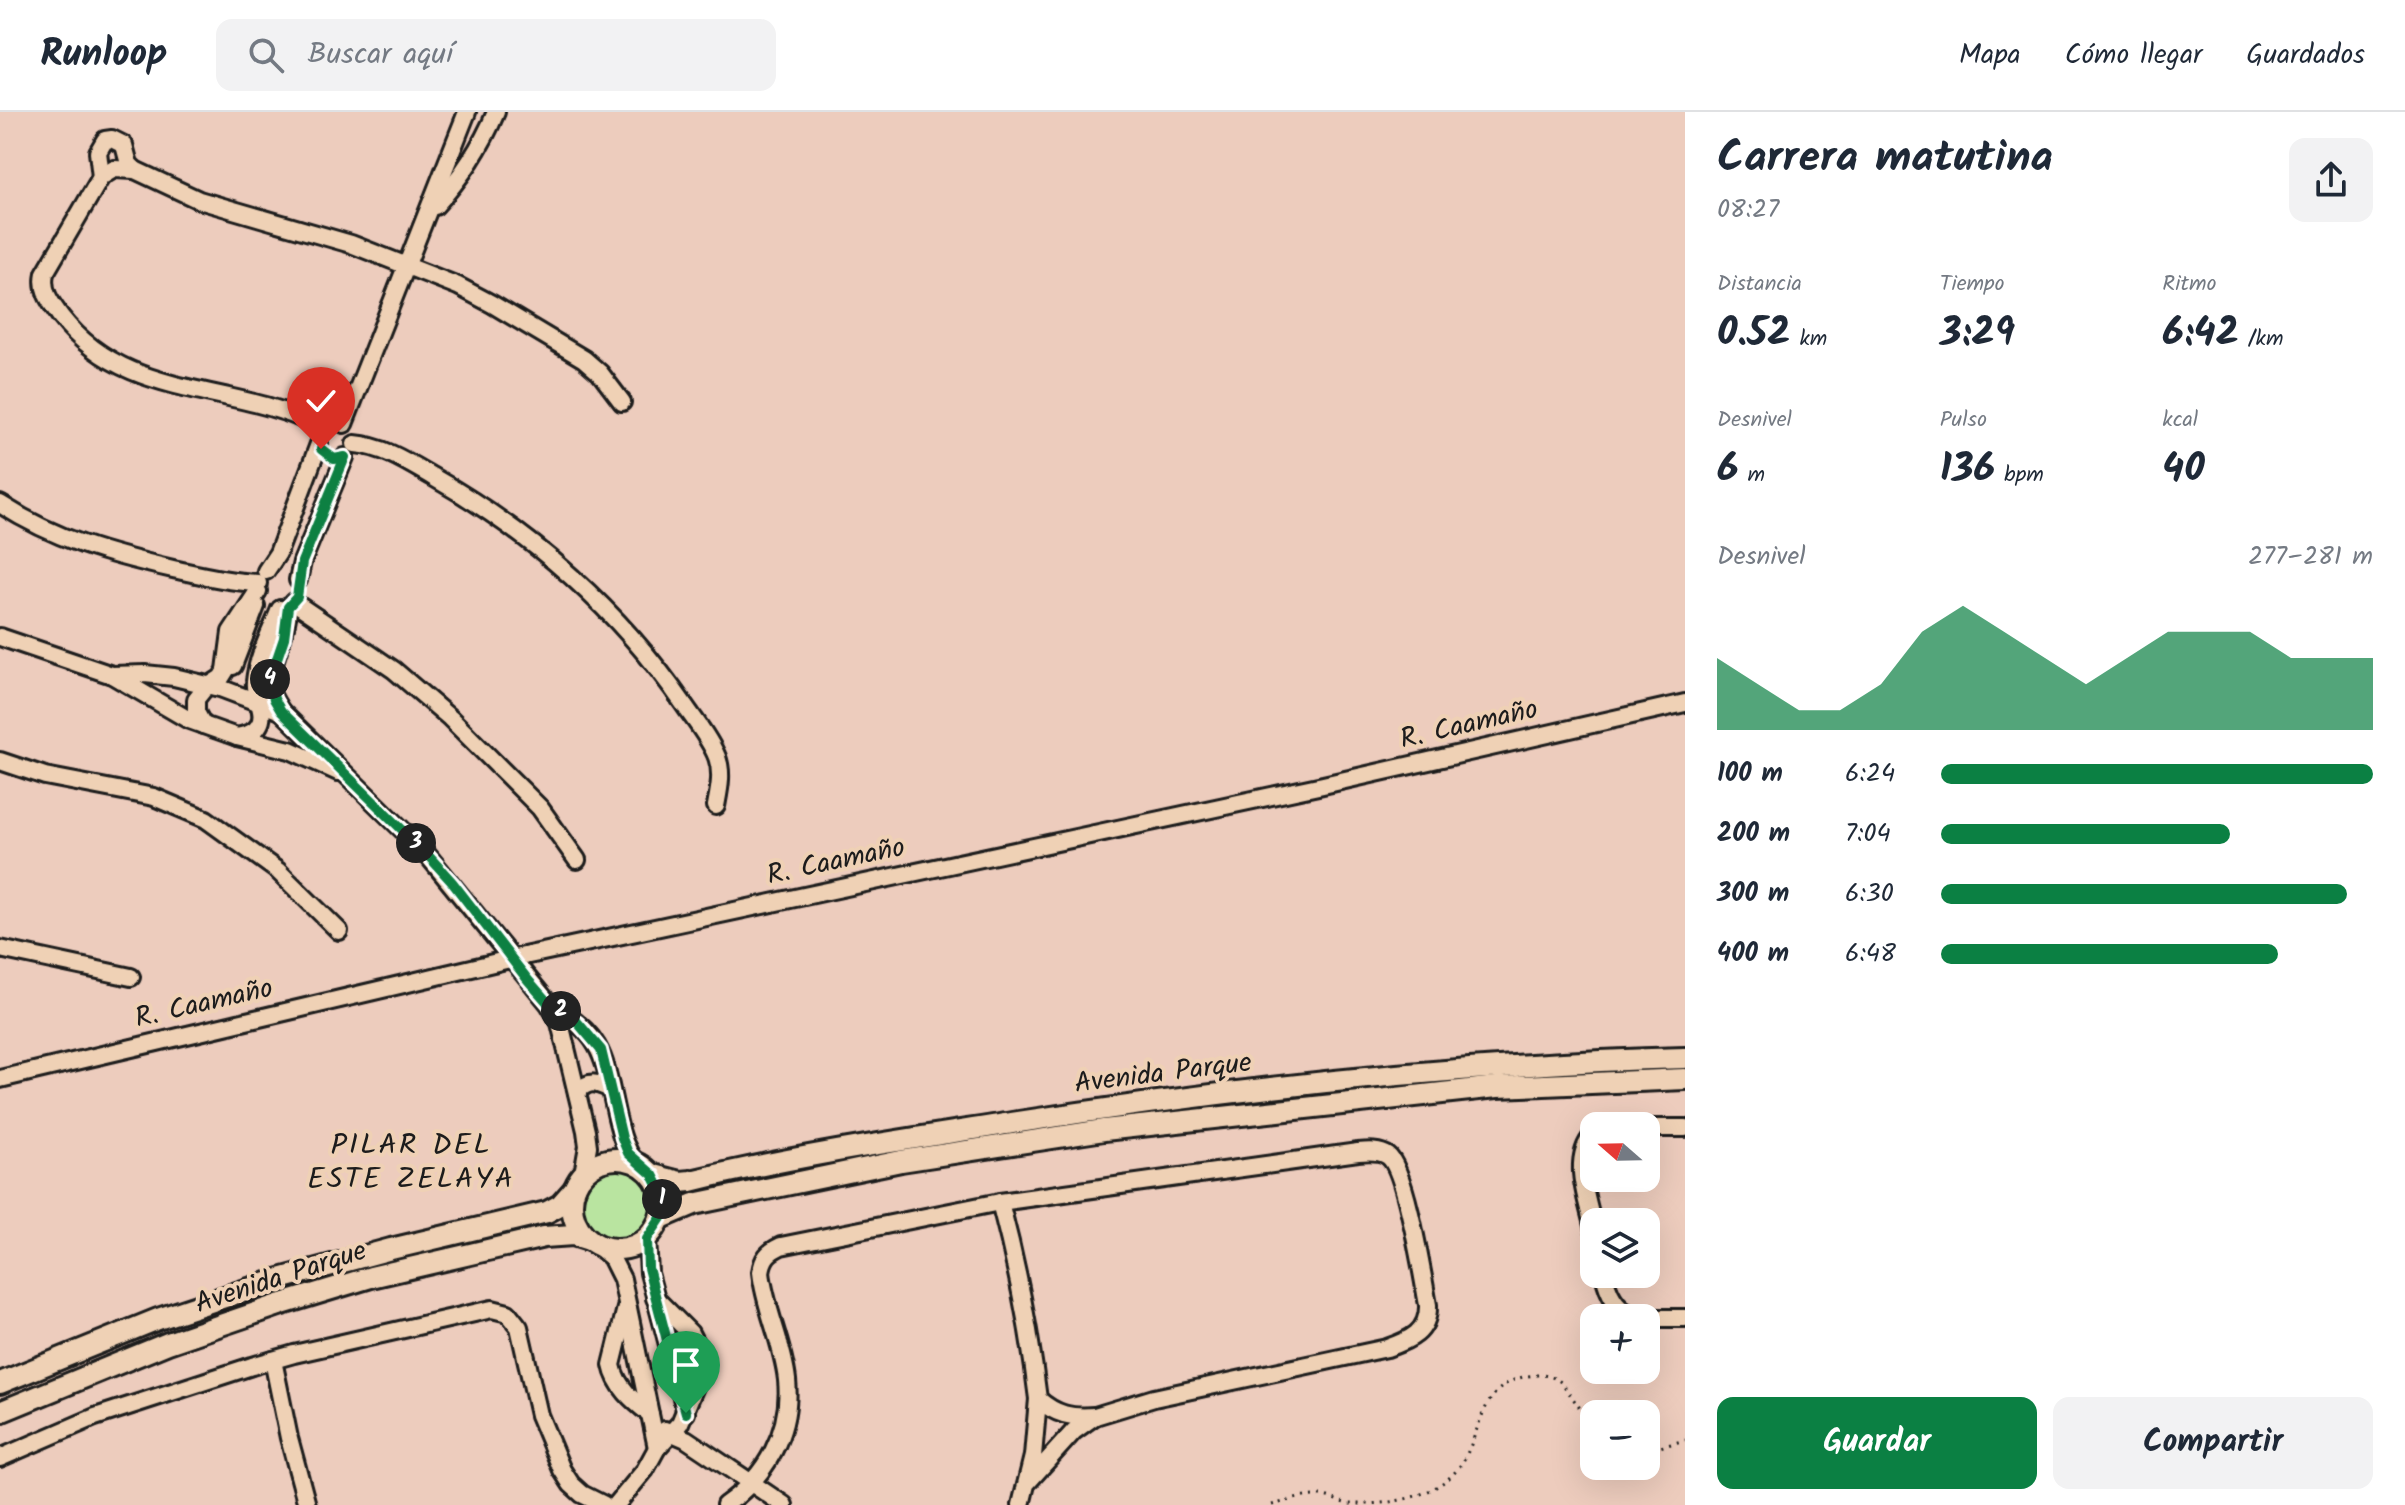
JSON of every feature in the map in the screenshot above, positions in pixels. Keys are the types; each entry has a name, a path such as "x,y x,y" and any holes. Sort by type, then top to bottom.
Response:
{"street":[{"path":"344,424 467,112"},
{"path":"429,214 460,180 496,112"},
{"path":"457,139 479,148"},
{"path":"101,177 98,152 105,140 124,145 129,164 135,170"},
{"path":"622,402 600,373 584,359 492,304 351,244 224,209 135,170 120,167 101,177 45,273 46,295 65,322 100,354 134,373 296,415 320,438 329,457 350,451 379,449 470,498 537,546 598,602 666,678 712,747 719,763 716,806"},
{"path":"216,686 226,670 231,632 278,553 320,438 331,424 344,424 353,432 350,451 302,562 299,592 287,606 258,667 254,685 261,710 260,724 252,733 237,737"},
{"path":"0,504 65,539 114,556 260,585"},
{"path":"203,725 195,706 199,693 229,677 260,585 285,567 298,580"},
{"path":"260,585 268,606 287,606 394,670 468,734 540,808 577,860"},
{"path":"287,606 284,638 270,679 274,699 281,711 443,872 549,1004 560,1023 588,1146 572,1202 573,1216 579,1229 611,1257 622,1279 657,1448"},
{"path":"0,637 112,675 177,715 237,737 290,750 350,777"},
{"path":"236,660 258,667"},
{"path":"112,675 174,677 216,686 281,711"},
{"name":"R. Caamaño","path":"0,1079 510,959 1323,785 1685,703"},
{"path":"0,761 45,776 154,797 206,819 278,871 339,931"},
{"path":"0,949 131,977"},
{"path":"549,1004 578,1023 596,1042 605,1063 628,1153 660,1189 663,1203 661,1218 647,1239 624,1250 594,1243"},
{"name":"Avenida Parque","path":"645,1169 680,1182 691,1181 775,1161 1109,1108 1325,1082 1549,1062 1685,1058"},
{"name":"Avenida Parque","path":"661,1218 694,1204 901,1161 1104,1130 1497,1087 1685,1079"},
{"path":"577,1092 586,1083 595,1082 610,1089"},
{"path":"1660,1128 1685,1128"},
{"path":"725,1505 754,1482 773,1453 781,1431 787,1378 761,1272 767,1255 781,1246 1000,1202 1358,1152 1382,1153 1394,1162 1428,1305 1427,1320 1418,1334 1387,1348 1145,1400 1095,1416 1064,1416 1038,1399"},
{"path":"579,1181 594,1165 608,1160 622,1159 645,1169"},
{"name":"Avenida Parque","path":"0,1383 158,1319 276,1280 547,1212 560,1205 579,1181"},
{"path":"1000,1202 1012,1247 1038,1399 1033,1456 1021,1505"},
{"name":"Avenida Parque","path":"0,1412 168,1343 371,1277 544,1237 573,1235 594,1243"},
{"path":"647,1239 649,1273 686,1413"},
{"path":"622,1279 649,1273"},
{"path":"1609,1288 1614,1304 1621,1309 1643,1317 1685,1318"},
{"path":"616,1505 686,1413 696,1384 696,1345 683,1325 655,1298"},
{"path":"627,1304 612,1365 628,1396 651,1420 797,1505"},
{"path":"0,1458 95,1417 273,1360 492,1309 508,1313 523,1336 539,1415 562,1470 582,1494 604,1505"},
{"path":"633,1336 663,1329"},
{"path":"273,1360 307,1505"},
{"path":"1028,1482 1065,1441 1095,1416"},
{"path":"754,1482 784,1505"}],"path":[{"path":"1272,1505 1317,1496 1345,1504 1366,1504 1397,1501 1432,1491 1459,1468 1490,1399 1505,1383 1514,1379 1542,1374 1556,1378 1580,1408"},
{"path":"1660,1447 1685,1440"}],"green space":[{"path":"617,1169 631,1172 644,1180 652,1193 655,1207 652,1221 644,1234 631,1242 617,1245 603,1242 590,1234 582,1221 579,1207 582,1193 590,1180 603,1172"}],"district":[{"name":"PILAR DEL ESTE ZELAYA","path":"411,1163"}],"route":[{"path":"321,449 334,459 345,457 302,562 299,592 288,607 284,638 270,679 274,699 281,711 425,852 549,1004 578,1023 601,1050 628,1153 653,1175 660,1189 663,1203 661,1218 647,1239 648,1268 686,1413"}]}
